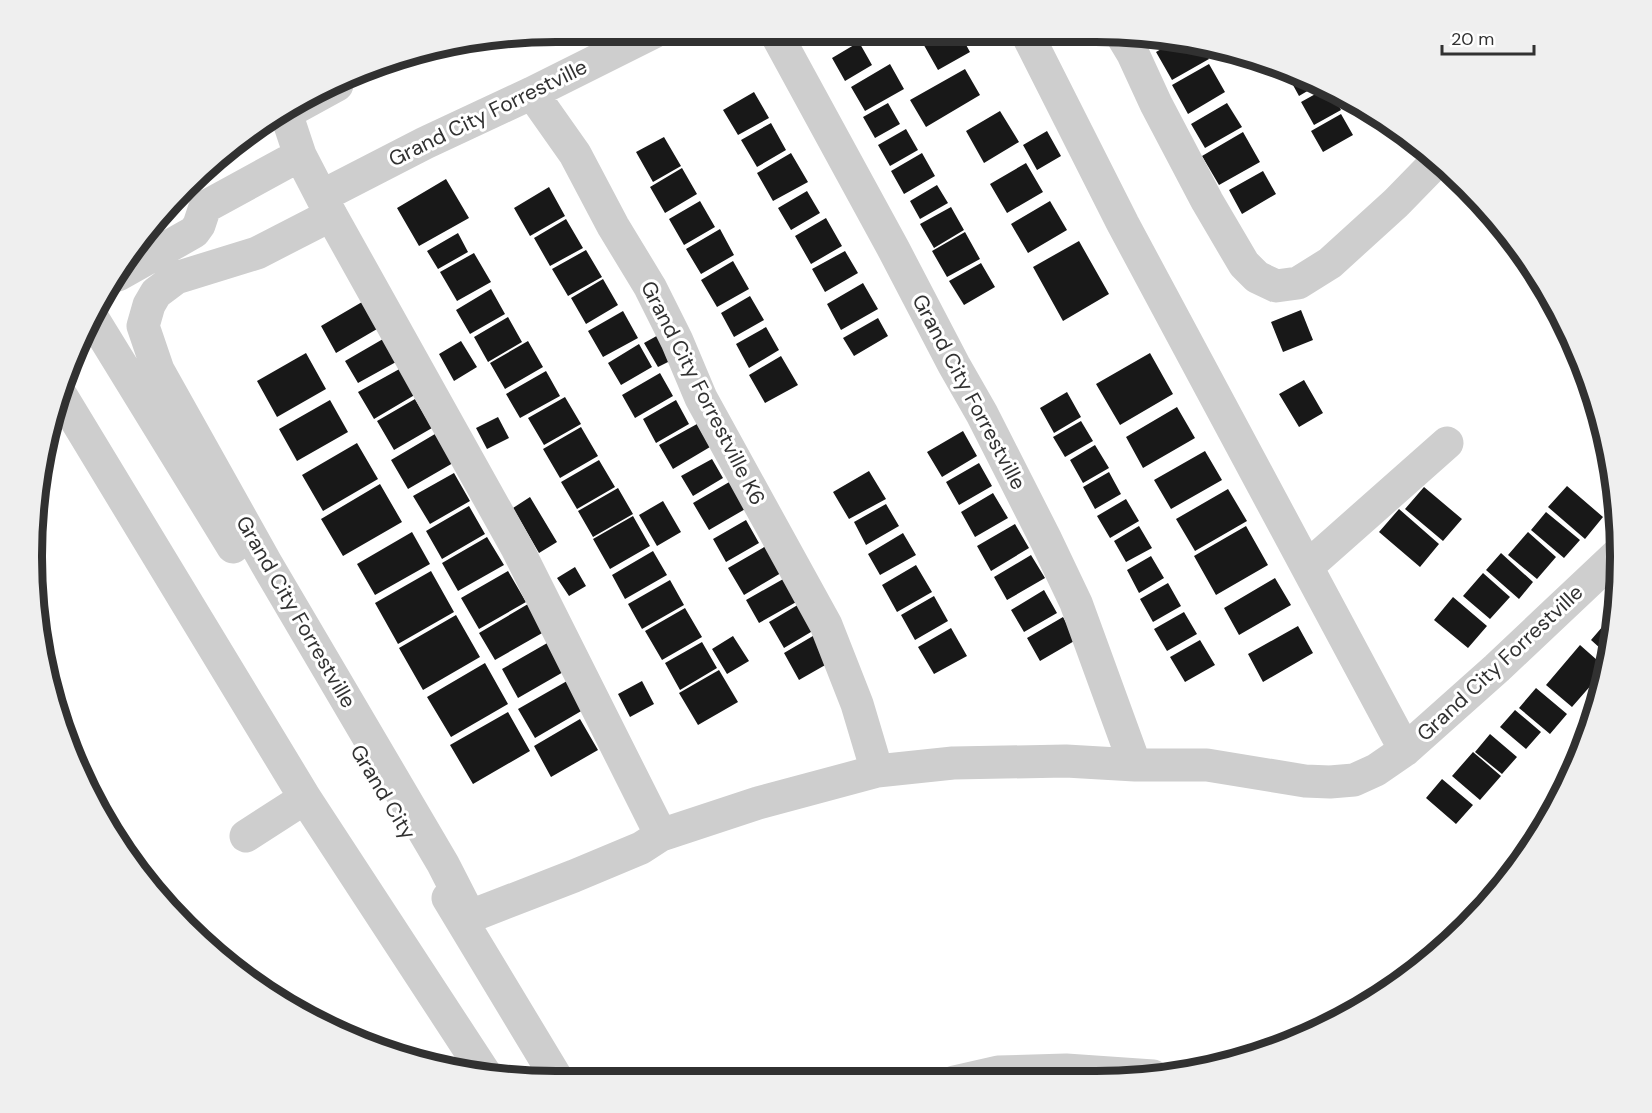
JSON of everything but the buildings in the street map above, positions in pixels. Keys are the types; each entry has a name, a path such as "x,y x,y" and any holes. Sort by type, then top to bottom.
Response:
{"street":[{"name":"Grand City Forrestville","path":"634,42 425,143 256,253 176,278 156,293 143,326 158,370 272,572 443,864 465,909 476,914 641,848 661,835 758,802 877,771 952,763 1066,761 1135,765 1207,765 1305,781 1354,780 1376,770 1406,750 1610,562"},
{"name":"Grand City Forrestville","path":"780,42 982,414 1046,540 1076,603 1135,765"},
{"name":"Grand City Forrestville","path":"1031,42 1123,224 1406,750"},
{"path":"1126,43 1155,104 1244,264 1257,277 1276,286 1299,283 1330,263 1396,203 1430,166"},
{"name":"Grand City Forrestville K6","path":"532,93 575,154 613,226 650,287 677,341 701,398 826,625 857,704 877,771"},
{"path":"288,118 300,155 518,548 661,835"},
{"path":"131,267 194,232 199,225 193,203 300,155"},
{"name":"Grand City","path":"97,325 552,1071"},
{"path":"66,403 305,798 480,1065"},
{"path":"1307,567 1447,443"},
{"path":"246,837 305,798"},
{"path":"1032,1071 1080,1071"}]}
